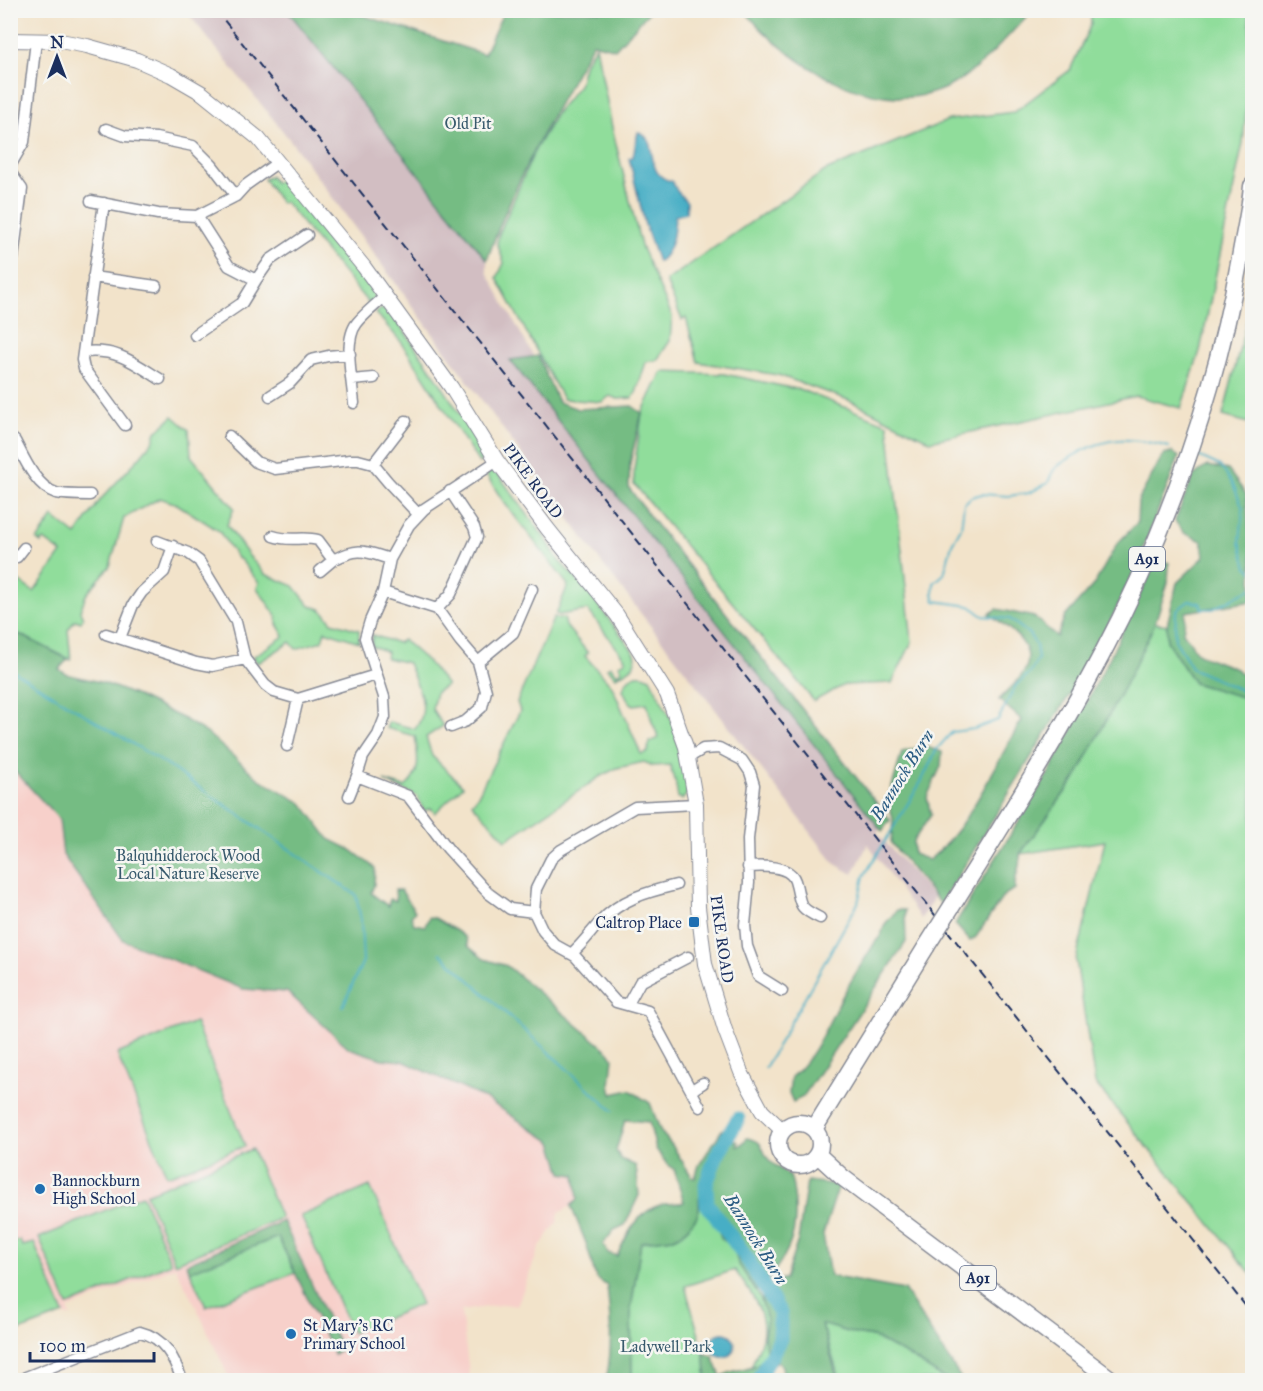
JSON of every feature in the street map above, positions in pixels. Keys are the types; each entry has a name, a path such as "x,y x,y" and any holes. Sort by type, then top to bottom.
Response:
{"main road":[{"name":"A91","path":"811,1127 1041,765 1102,655 1136,585 1174,496 1215,371 1234,294 1252,186"},
{"path":"782,1130 794,1123 811,1127 820,1141 813,1159"},
{"name":"A91","path":"782,1130 777,1143 781,1156 792,1165 813,1159 842,1176 1112,1380"}],"street":[{"name":"PIKE ROAD","path":"10,40 60,41 137,60 171,75 202,93 258,138 364,267 451,387 497,461 617,615 667,694 688,758 696,804 698,907 705,964 725,1030 741,1072 762,1111 782,1130"},
{"path":"10,166 24,142 36,40"},
{"path":"106,129 125,136 156,138 193,146 212,165 236,196"},
{"path":"91,201 158,214 197,216 236,196 246,185 277,163"},
{"path":"10,172 22,189 13,258"},
{"path":"104,203 85,352 82,360 84,369 125,425"},
{"path":"197,216 229,266 256,280"},
{"path":"195,335 242,303 270,260 307,235"},
{"path":"93,277 150,282"},
{"path":"354,403 350,354 351,334 356,324 385,296"},
{"path":"85,352 103,350 127,358 160,379"},
{"path":"270,396 290,383 311,360 350,354"},
{"path":"352,380 374,378"},
{"path":"373,464 406,421"},
{"path":"229,436 256,462 275,469 350,460 373,464 418,514"},
{"path":"10,438 15,441 33,475 57,494 90,495"},
{"path":"349,796 363,757 384,725 384,697 365,638 383,592 390,559 409,525 418,514 497,461"},
{"path":"437,609 451,594 477,537 474,527 450,491"},
{"path":"273,536 293,540 311,538 318,540 333,560"},
{"path":"157,541 188,553 199,561 236,622 245,659 265,685 274,692 298,699 376,675"},
{"path":"120,638 133,605 142,592 164,572 173,546"},
{"path":"320,571 333,560 351,552 360,551 390,559"},
{"path":"478,662 513,633 532,589"},
{"path":"383,592 437,609 478,662 486,691 482,707 466,721 451,726"},
{"path":"106,634 195,663 212,666 245,659"},
{"path":"287,746 298,699"},
{"path":"466,721 471,732"},
{"path":"688,758 703,749 719,748 742,760 750,772 754,785 748,839 750,883 745,925 747,946 758,976 782,991"},
{"path":"357,776 408,796 448,849 488,892 510,909 534,912"},
{"path":"696,804 635,807 561,850 551,858 543,872 536,889 534,912 543,931 555,945 575,956 616,1002 648,1011 700,1107"},
{"path":"748,867 764,866 787,872 795,879 800,904 808,912 820,918"},
{"path":"570,954 582,944 601,921 629,899 642,893 676,885"},
{"path":"628,1004 640,982 687,957"},
{"path":"692,1090 703,1083"},
{"path":"22,1380 140,1332 160,1341 172,1354 182,1380"}],"shaded area":[{"path":"186,11 288,11 487,260 487,272 556,397 882,809 886,816 877,833 934,897 921,919 868,844 853,874 835,864 601,562 290,140"},
{"path":"11,767 59,819 63,855 243,989 287,992 349,1048 382,1059 403,1060 486,1099 552,1142 562,1173 575,1175 578,1199 559,1213 557,1223 540,1246 517,1306 505,1304 461,1311 470,1380 230,1380 175,1267 68,1309 71,1316 63,1315 11,1335"}],"green space":[{"name":"Old Pit","path":"288,11 349,11 484,54 504,11 650,11 615,49 593,43 521,176 487,260"},
{"path":"745,11 1032,11 986,58 955,83 928,94 899,97 869,93 840,83 812,69 764,32"},
{"path":"1091,11 1249,11 1251,59 1243,143 1200,351 1181,408 1136,396 930,441 851,401 778,375 698,362 686,318 682,320 666,281 825,171 949,120 1014,112 1070,70 1091,24"},
{"path":"596,46 613,132 641,246 672,316 670,341 657,360 646,362 636,393 632,398 618,399 610,396 602,402 563,399 497,278 504,263 497,243 499,234 535,150 557,112 579,85 585,62"},
{"path":"270,176 275,183 285,176 374,290 374,300 369,304 285,202 281,203 264,179"},
{"path":"1252,299 1252,424 1223,416"},
{"path":"381,309 390,311 479,444 482,459 479,463 402,343 376,313"},
{"path":"538,356 558,402 578,409 632,406 642,413 630,463 629,488 890,820 882,831 510,360"},
{"path":"662,372 724,374 801,390 888,424 912,642 892,683 844,685 814,701 634,484 642,413"},
{"path":"173,416 189,430 191,456 234,508 227,525 249,556 265,574 294,586 310,606 321,609 332,622 359,630 359,642 325,631 322,641 296,649 290,642 258,663 253,657 284,636 277,624 277,617 257,588 259,583 237,558 219,531 177,504 160,498 124,518 110,566 86,595 80,611 83,617 81,622 75,620 68,630 71,660 11,632 11,625 15,617 11,614 11,576 34,592 62,553 44,540 41,543 37,540 53,517 76,535 101,499 153,441 156,432"},
{"path":"1172,452 1179,457 1133,574 1095,653 941,904 891,843 893,819 888,800 902,752 924,746 942,752 941,766 927,797 931,815 913,841 913,854 929,860 957,831 969,813 1022,720 999,700 1025,670 1028,661 1027,652 1024,644 1011,630 989,614 997,609 1034,617 1057,637 1064,618 1095,583 1117,544 1137,523 1138,501 1163,455"},
{"path":"1207,466 1228,470 1246,494 1249,529 1252,533 1252,601 1186,612 1183,632 1198,654 1236,669 1252,681 1252,700 1194,683 1167,641 1167,625 1177,583 1204,557 1202,541 1184,533 1175,521 1193,476"},
{"path":"488,471 500,477 559,561 584,587 635,653 633,667 616,677 607,668 611,666 617,674 622,670 619,665 626,660 588,610 556,614 568,585 503,501 485,473"},
{"path":"1157,559 1169,563 1168,582 1155,623 1131,673 1077,776 1020,854 1015,889 1004,895 976,937 970,941 955,924 1050,771 1108,661"},
{"path":"554,617 564,618 566,626 588,653 585,656 612,686 641,754 648,752 649,742 659,738 647,703 634,705 629,702 623,690 627,681 634,676 642,675 650,678 674,725 689,788 682,800 678,798 670,765 653,766 644,762 617,768 601,776 506,840 472,803 520,711 517,702"},
{"path":"1155,623 1167,625 1167,641 1194,683 1249,698 1252,704 1252,1275 1095,1083 1076,960 1105,841 1020,854 1077,776"},
{"name":"Balquhidderock Wood Local Nature Reserve","path":"11,632 68,659 59,669 66,674 104,683 137,696 207,733 259,779 302,803 329,839 351,850 375,868 371,893 388,906 390,899 396,901 395,890 401,890 415,911 411,917 414,924 425,926 429,917 457,931 466,938 468,946 484,959 507,966 609,1052 613,1058 610,1085 612,1094 630,1090 650,1103 661,1132 692,1177 695,1178 699,1165 722,1130 723,1135 708,1161 710,1162 733,1139 738,1142 737,1146 747,1138 761,1144 767,1158 790,1177 795,1210 795,1224 788,1248 775,1270 756,1291 738,1263 734,1248 721,1238 711,1210 699,1198 696,1218 682,1234 673,1238 641,1242 631,1309 632,1380 599,1380 607,1375 610,1353 607,1286 596,1278 586,1243 571,1206 578,1199 575,1175 562,1173 552,1142 486,1099 403,1061 382,1059 349,1048 287,992 243,989 123,940 63,855 59,819 11,767","holes":["625,1120 649,1122 656,1149 666,1163 674,1169 684,1202 660,1205 645,1213 629,1233 617,1256 608,1253 603,1244 614,1230 625,1225 639,1195 636,1166 621,1159 616,1151"]},
{"path":"372,635 398,643 403,640 427,661 447,685 436,692 432,709 443,726 426,737 432,756 463,786 435,813 431,808 424,811 417,796 384,781 405,787 414,776 418,764 415,736 386,728 389,722 415,729 420,721 423,705 408,663 386,658 387,652 372,646"},
{"path":"897,910 905,910 906,942 803,1097 793,1102 789,1093 791,1077 800,1069 815,1048 853,978 880,937 885,924"},
{"path":"195,1022 245,1146 167,1176 117,1054"},
{"path":"252,1149 281,1218 175,1263 146,1194"},
{"path":"807,1181 839,1185 823,1234 830,1276 904,1290 962,1380 946,1380 873,1337 822,1324 838,1380 784,1380 782,1366 777,1361 761,1380 707,1380 704,1353 713,1356 721,1377 756,1365 767,1357 764,1335 767,1319 761,1299 782,1279 785,1279 798,1240"},
{"path":"370,1186 421,1304 352,1333 301,1216"},
{"path":"142,1195 171,1263 68,1306 39,1238"},
{"name":"Ladywell Park","path":"699,1198 710,1209 723,1237 734,1248 738,1263 761,1299 767,1319 764,1335 767,1357 750,1369 762,1338 762,1319 756,1301 735,1270 685,1286 704,1353 707,1380 632,1380 631,1309 641,1242 673,1238 688,1228 699,1210"},
{"path":"283,1221 341,1349 334,1354 278,1237 190,1271 186,1264"},
{"path":"278,1237 295,1273 206,1307 190,1271"},
{"path":"20,1240 22,1246 34,1243 64,1314 11,1334 11,1243"},
{"path":"822,1324 873,1337 946,1380 838,1380"}],"water":[{"path":"638,132 649,142 657,172 663,178 672,181 687,202 686,213 675,216 670,247 658,262 645,225 629,158 633,157"},
{"path":"723,1333 732,1336 735,1345 732,1354 723,1357 714,1354 711,1345 714,1336"}],"waterway":[{"name":"Bannock Burn","path":"765,1068 858,903 864,876 921,782 937,749 952,732 974,729 998,720 1016,685 1030,673 1038,659 1036,645 1029,634 1010,619 983,616 970,606 935,601 934,583 944,574 952,544 961,528 964,504 971,497 982,494 1008,496 1029,493 1048,483 1052,473 1060,464 1097,444 1131,440 1169,447"},
{"name":"Bannock Burn","path":"1196,455 1220,466 1233,484 1243,509 1240,542 1247,567 1252,571"},
{"name":"Bannock Burn","path":"1252,588 1213,609 1202,609 1200,603 1189,601 1176,611 1175,640 1193,669 1252,695"},
{"path":"10,669 164,763 356,895 361,920 363,961 343,1006"},
{"path":"440,953 613,1111"},
{"name":"Bannock Burn","path":"738,1119 716,1157 706,1184 707,1204 748,1260 780,1313 780,1339 758,1380"}],"railway":[{"path":"216,10 1252,1314"}],"place":[{"name":"Caltrop Place","path":"694,922"},
{"name":"Bannockburn High School","path":"40,1189"},
{"name":"St Mary's RC Primary School","path":"291,1334"}]}
